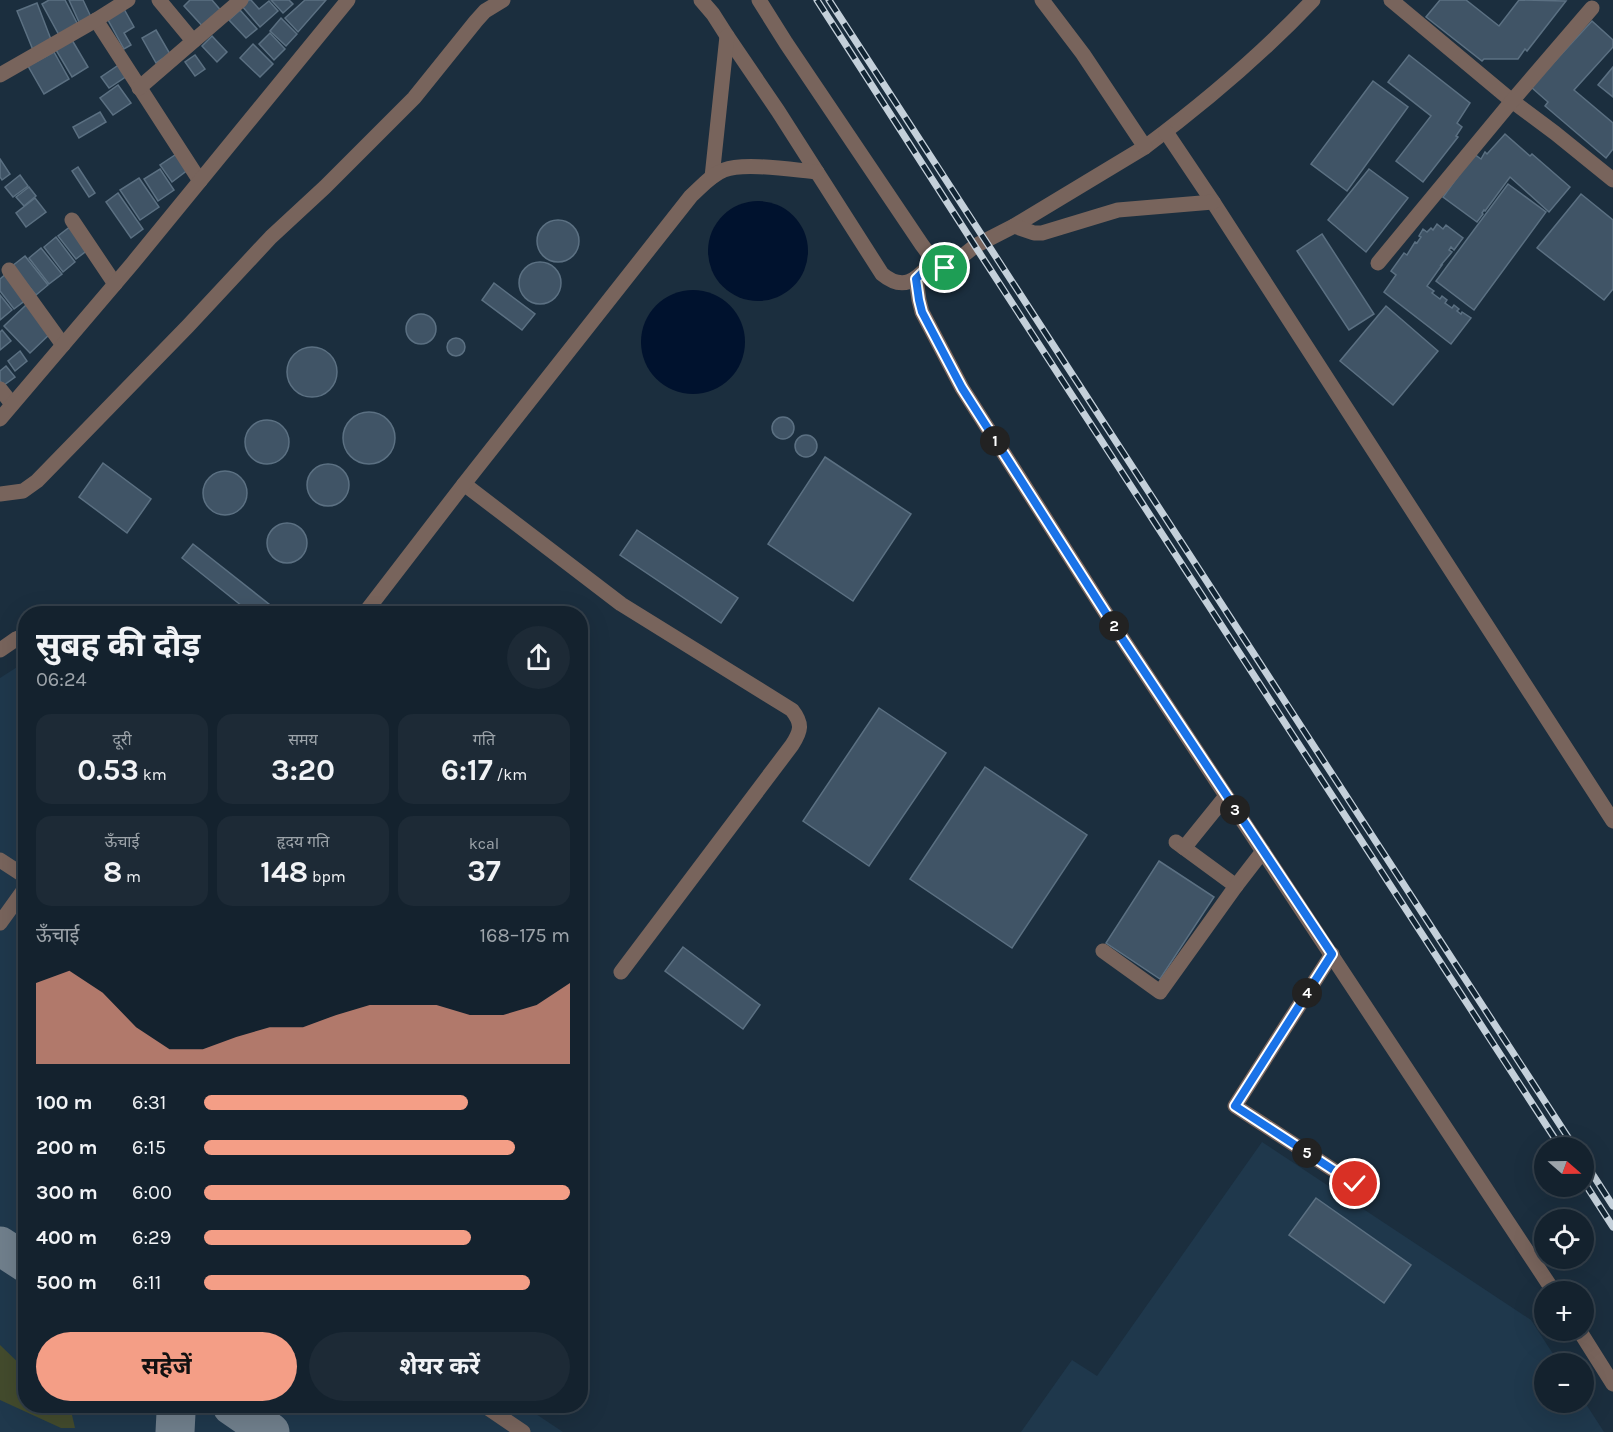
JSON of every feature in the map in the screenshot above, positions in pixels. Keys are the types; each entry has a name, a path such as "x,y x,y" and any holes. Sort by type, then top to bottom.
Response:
{"street":[{"path":"0,75 128,0"},
{"path":"159,0 193,41"},
{"path":"139,88 241,0"},
{"path":"0,418 115,284 348,0"},
{"path":"0,494 23,491 37,481 271,237 414,98 485,11 503,0"},
{"path":"701,0 713,14 778,111 882,274 888,279 909,283 934,261"},
{"path":"759,0 922,246 938,266 945,268 975,246 1014,226 1166,132 1271,43 1313,0"},
{"path":"1042,0 1083,54 1145,147"},
{"path":"1390,0 1512,101 1613,180"},
{"path":"1378,263 1592,8"},
{"path":"96,20 200,181"},
{"path":"712,177 727,36"},
{"path":"1166,132 1611,815"},
{"path":"370,606 684,204 712,177 739,166 817,172"},
{"path":"1014,226 1034,233 1042,233 1118,210 1213,202"},
{"path":"72,220 115,284"},
{"path":"9,270 63,345"},
{"path":"916,279 922,312 962,388 1114,626 1547,1281"},
{"path":"0,389 12,404"},
{"path":"464,484 621,603 792,710 799,718 799,732 792,745 621,972"},
{"path":"0,650 18,638"},
{"path":"1226,796 1180,845 1236,886"},
{"path":"1103,951 1160,992 1263,851"},
{"path":"0,860 18,872"},
{"path":"0,923 18,898"},
{"path":"1332,954 1235,1106 1355,1184"},
{"path":"1586,1341 1613,1384"},
{"path":"495,1413 523,1432"}],"shaded area":[{"path":"758,201 777,205 794,215 804,232 808,251 804,270 794,287 777,297 758,301 739,297 722,287 712,270 708,251 712,232 722,215 739,205"},
{"path":"693,290 713,294 722,299 736,313 741,322 745,342 741,362 736,371 722,385 713,390 693,394 673,390 664,385 650,371 645,362 641,342 645,322 650,313 664,299 673,294"},
{"path":"18,666 18,1413 534,1413 563,1432 0,1432 0,678"},
{"path":"1262,1142 1531,1320 1534,1325 1534,1341 1545,1341 1552,1353 1534,1353 1534,1413 1592,1413 1604,1432 1021,1432 1072,1360 1097,1376"}],"green space":[{"path":"0,1345 18,1362 18,1408 0,1400"},
{"path":"28,1413 70,1413 75,1428 61,1428"}],"building":[{"path":"49,0 65,0 78,25 59,35 42,4"},
{"path":"69,0 83,0 91,17 79,22"},
{"path":"190,0 212,0 223,13 205,29 184,6"},
{"path":"249,0 259,9 269,1 278,11 260,27 242,6"},
{"path":"271,0 289,0 293,4 283,13"},
{"path":"305,0 326,0 298,32 285,18"},
{"path":"1440,0 1466,0 1499,26 1519,0 1566,1 1527,51 1525,49 1518,59 1484,59 1482,61 1426,17"},
{"path":"37,3 52,42 33,50 17,11"},
{"path":"124,9 134,27 124,33 131,45 124,49 108,20"},
{"path":"240,10 257,29 246,38 229,20"},
{"path":"281,18 297,34 286,46 270,31"},
{"path":"1592,21 1613,40 1613,47 1574,90 1613,123 1613,149 1606,158 1545,106 1548,102 1531,87"},
{"path":"156,30 170,54 156,63 142,38"},
{"path":"270,33 285,49 274,60 259,44"},
{"path":"212,36 227,52 217,62 202,46"},
{"path":"72,40 88,67 72,77 56,50"},
{"path":"253,44 273,64 260,77 240,58"},
{"path":"54,52 69,79 44,94 28,66"},
{"path":"195,55 205,69 195,76 185,62"},
{"path":"1409,55 1470,103 1457,123 1462,127 1456,136 1458,137 1423,182 1396,161 1431,116 1388,82"},
{"path":"120,64 127,76 109,88 101,77"},
{"path":"1613,67 1613,97 1598,85"},
{"path":"1373,81 1408,107 1347,191 1311,164"},
{"path":"118,85 131,103 113,115 100,98"},
{"path":"100,112 106,122 79,138 73,127"},
{"path":"1505,134 1570,187 1549,212 1510,177 1477,222 1443,197 1474,154 1481,159 1485,152 1487,154"},
{"path":"178,153 189,169 172,182 160,165"},
{"path":"0,159 10,174 2,180 0,177"},
{"path":"78,167 95,193 89,197 72,171"},
{"path":"160,169 174,190 158,201 144,179"},
{"path":"1369,169 1408,198 1366,252 1328,220"},
{"path":"20,175 28,186 13,197 5,187"},
{"path":"139,178 159,207 140,220 120,190"},
{"path":"1508,184 1546,212 1474,310 1436,281"},
{"path":"29,187 36,196 24,206 16,197"},
{"path":"118,193 143,229 131,238 106,202"},
{"path":"1581,194 1613,220 1613,289 1604,300 1537,248"},
{"path":"35,198 46,212 26,227 16,213"},
{"path":"558,220 573,226 579,241 573,256 558,262 543,256 537,241 543,226"},
{"path":"1437,224 1443,229 1446,225 1463,238 1454,250 1451,247 1449,250 1452,252 1427,286 1440,299 1442,296 1447,300 1445,303 1452,308 1454,305 1459,309 1457,311 1471,318 1451,344 1384,292 1396,275 1391,271 1404,253 1407,255 1415,242 1417,243 1423,229 1427,232 1431,228 1433,230"},
{"path":"71,226 89,249 76,259 58,236"},
{"path":"1322,234 1374,314 1349,330 1297,251"},
{"path":"56,237 75,262 63,272 44,247"},
{"path":"41,248 62,274 49,284 29,258"},
{"path":"25,256 48,285 36,295 12,266"},
{"path":"540,262 555,268 561,283 555,298 540,304 525,298 519,283 525,268"},
{"path":"7,273 27,299 14,309 0,291 0,279"},
{"path":"494,283 535,314 522,330 482,300"},
{"path":"0,295 12,310 0,320"},
{"path":"26,305 52,332 30,353 4,326"},
{"path":"1386,306 1438,351 1393,405 1340,361"},
{"path":"421,314 427,315 435,323 435,335 427,343 421,344 415,343 407,335 406,329 407,323 415,315"},
{"path":"2,330 11,341 0,350 0,332"},
{"path":"456,338 463,340 465,347 463,354 456,356 449,354 447,347 449,340"},
{"path":"307,347 317,347 330,354 337,367 337,377 330,390 317,397 307,397 298,393 291,386 287,377 287,367 291,358 298,351"},
{"path":"20,351 27,361 15,371 8,361"},
{"path":"6,366 15,377 4,385 0,381 0,371"},
{"path":"369,412 379,414 387,420 393,428 395,438 393,448 387,456 379,462 369,464 359,462 351,456 345,448 343,438 345,428 351,420 359,414"},
{"path":"783,417 791,420 794,428 791,436 783,439 775,436 772,428 775,420"},
{"path":"267,420 282,427 289,442 282,457 267,464 252,457 245,442 252,427"},
{"path":"806,435 814,438 817,446 814,454 806,457 798,454 795,446 798,438"},
{"path":"825,457 911,514 853,601 768,544"},
{"path":"103,463 151,499 127,533 79,497"},
{"path":"328,464 336,465 343,470 348,477 348,493 343,500 336,505 328,506 320,505 313,500 308,493 307,485 308,477 313,470 320,465"},
{"path":"225,471 240,478 247,493 240,508 225,515 210,508 203,493 210,478"},
{"path":"287,523 295,524 301,529 306,535 306,551 301,557 295,562 287,563 279,562 273,557 268,551 267,543 268,535 273,529 279,524"},
{"path":"637,530 738,598 721,623 620,555"},
{"path":"193,544 271,606 242,606 182,558"},
{"path":"879,708 946,753 869,866 803,821"},
{"path":"985,767 1087,835 1012,948 910,879"},
{"path":"1159,861 1214,897 1160,979 1106,943"},
{"path":"683,947 760,1005 743,1029 665,971"},
{"path":"1316,1198 1411,1265 1384,1303 1289,1235"}],"taxiway":[{"path":"0,1246 18,1258"},
{"path":"175,1432 176,1413"},
{"path":"242,1413 270,1432"}],"railway":[{"path":"817,0 1554,1137"},
{"path":"829,0 1568,1137"},
{"path":"1594,1177 1613,1206"},
{"path":"1594,1197 1613,1227"}],"route":[{"path":"945,268 938,266 934,261 916,279 922,312 962,388 1114,626 1332,954 1235,1106 1355,1184"}]}
